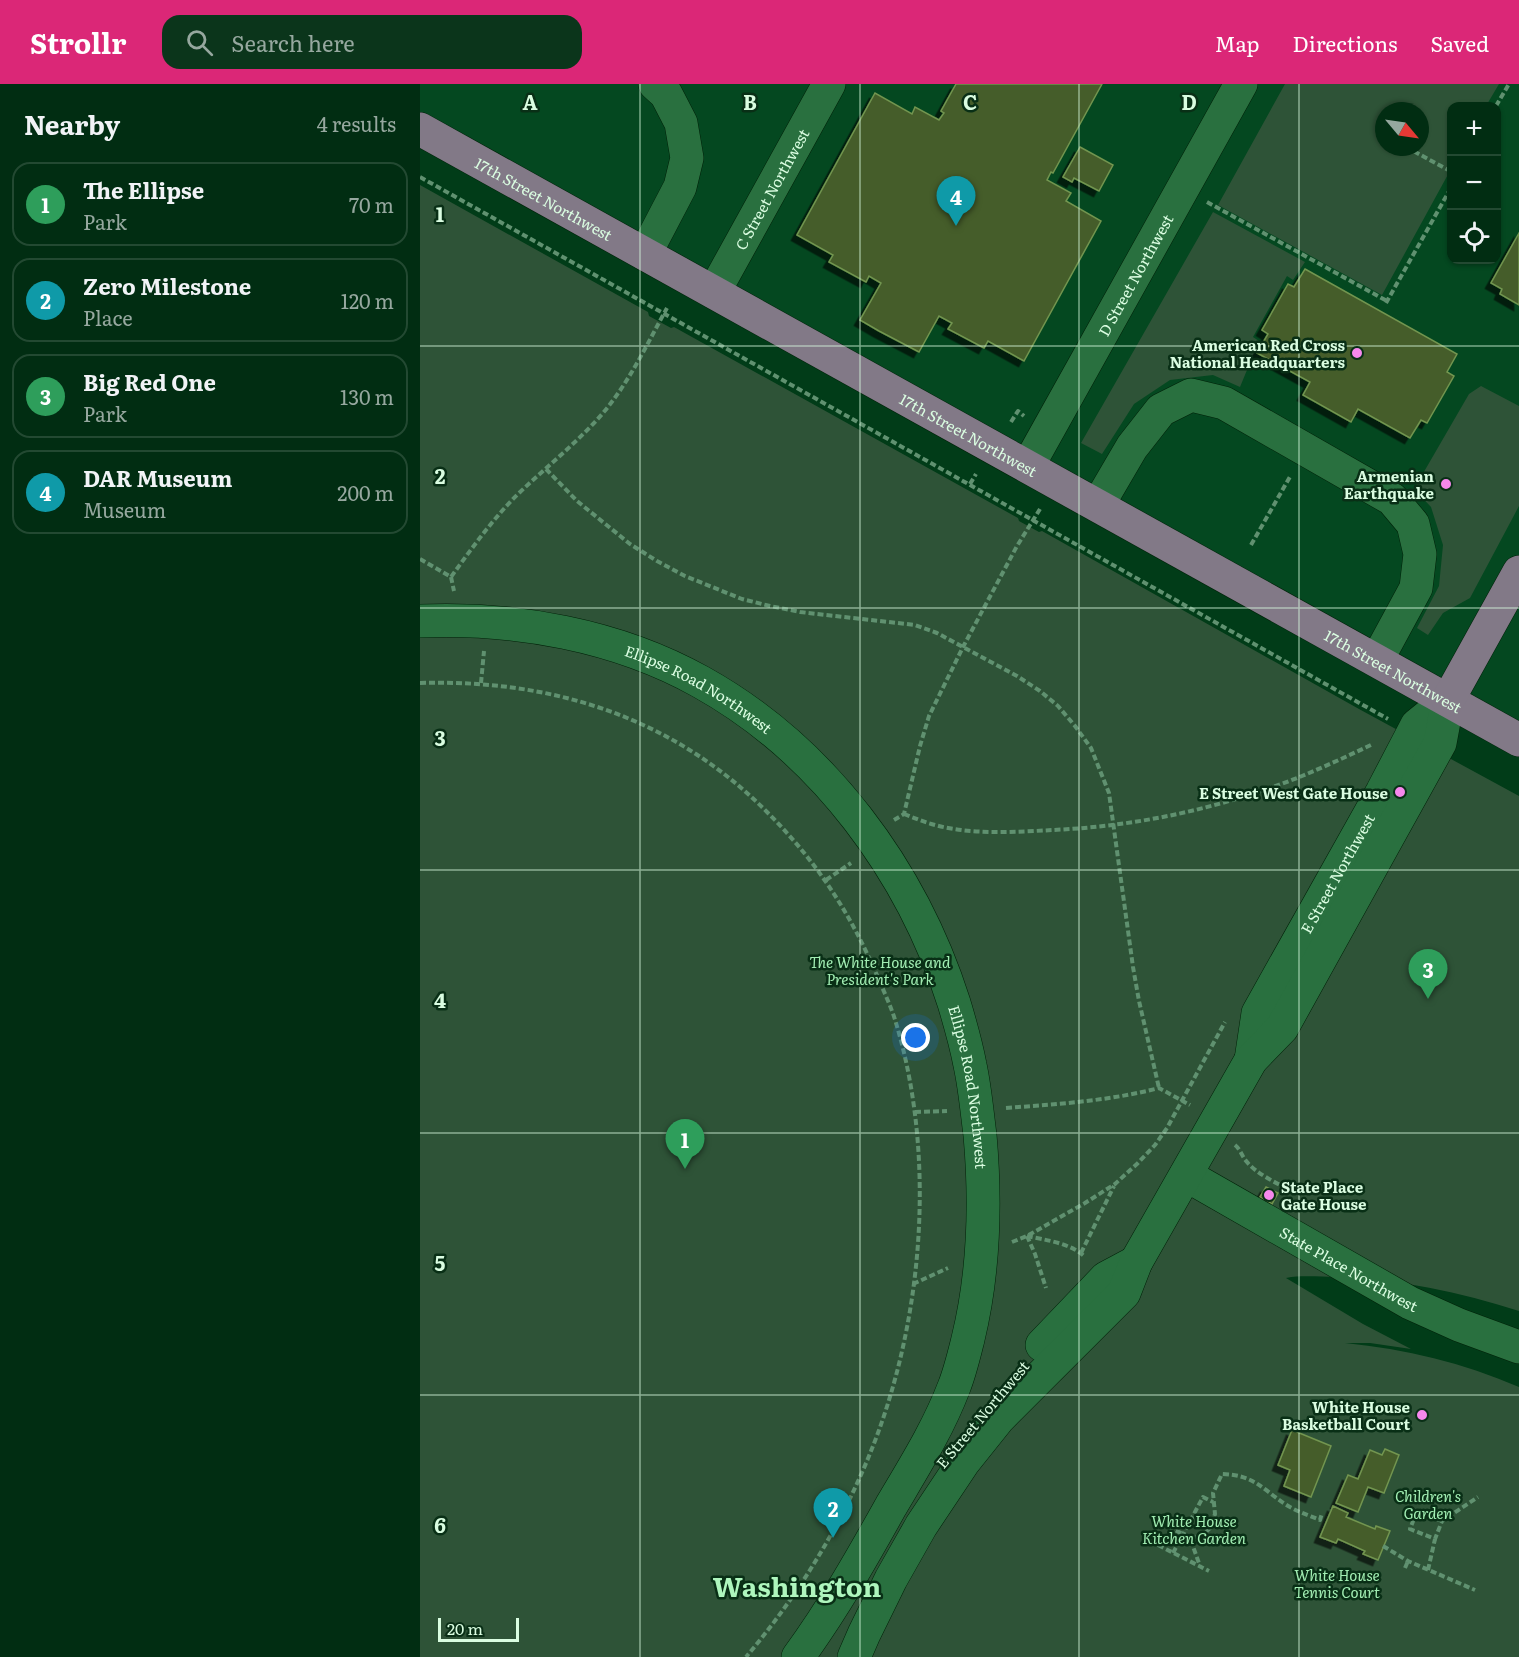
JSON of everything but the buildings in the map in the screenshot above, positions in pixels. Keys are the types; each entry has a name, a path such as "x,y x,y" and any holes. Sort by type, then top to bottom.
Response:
{"main road":[{"name":"17th Street Northwest","path":"420,129 1519,740"},
{"name":"E Street Northwest","path":"1448,700 1519,572"}],"street":[{"path":"645,254 680,187 687,158 681,123 666,93 656,84"},
{"name":"C Street Northwest","path":"714,292 829,84"},
{"name":"D Street Northwest","path":"1028,466 1241,84"},
{"path":"1098,505 1132,447 1161,410 1191,395 1224,403 1392,499 1413,524 1420,554 1416,588 1377,660"},
{"name":"Ellipse Road Northwest","path":"420,621 488,622 573,634 622,648 657,662 698,681 737,704 801,756 831,786 858,819 892,867 915,907 942,969 970,1062 981,1150 982,1245 976,1297 968,1337 955,1384 927,1445 842,1592 798,1657"},
{"name":"E Street Northwest","path":"854,1657 887,1588 921,1526 963,1463 999,1418 1124,1293 1136,1262 1251,1060 1282,1028 1376,831 1440,743 1448,700"},
{"name":"State Place Northwest","path":"1186,1175 1410,1303 1459,1325 1519,1347"},
{"name":"E Street Northwest","path":"827,1657 847,1615 894,1532 928,1478 954,1443 995,1393 1106,1278 1136,1262"}],"path":[{"path":"1498,102 1509,84"},
{"path":"1423,156 1447,169"},
{"path":"420,177 1390,720"},
{"path":"1206,201 1386,302 1447,195"},
{"path":"454,591 451,577 486,528 517,495 578,440 604,411 629,378 668,308"},
{"path":"1011,422 1018,411"},
{"path":"1251,545 1305,450"},
{"path":"546,469 577,501 630,544 657,561 713,588 742,598 800,612 915,625 937,633 1017,676 1058,706 1091,747 1109,793 1133,967 1159,1088"},
{"path":"970,484 976,474"},
{"path":"894,820 904,814 929,716 963,647 1040,509"},
{"path":"420,559 451,577"},
{"path":"481,684 484,648"},
{"path":"420,683 481,684 569,697 627,717 671,739 716,767 755,799 793,838 826,880 860,937 896,1023 914,1112 919,1182 919,1220 914,1284 906,1336 874,1444 855,1488 821,1553 801,1585 780,1616 746,1657"},
{"path":"904,814 936,826 998,832 1073,830 1114,826 1233,801 1304,775 1382,740"},
{"path":"826,880 855,860"},
{"path":"1012,1242 1027,1236 1115,1184 1155,1145 1167,1128 1228,1018"},
{"path":"1006,1108 1088,1102 1159,1088 1194,1107"},
{"path":"914,1112 947,1111"},
{"path":"1230,1141 1239,1148 1246,1162 1289,1190"},
{"path":"1080,1253 1115,1184"},
{"path":"1027,1236 1056,1243 1080,1253 1088,1261"},
{"path":"1027,1236 1046,1288"},
{"path":"914,1284 948,1268"},
{"path":"1190,1538 1203,1535 1210,1528 1215,1514 1213,1493 1222,1474 1236,1475 1258,1483 1286,1505 1320,1520 1322,1513"},
{"path":"1173,1553 1203,1497 1214,1502"},
{"path":"1428,1570 1442,1521 1478,1497"},
{"path":"1435,1539 1410,1529 1417,1511 1442,1521"},
{"path":"1160,1522 1190,1538 1200,1566"},
{"path":"1150,1541 1209,1571"},
{"path":"1383,1546 1408,1561 1475,1590"},
{"path":"1405,1568 1408,1561"}],"shaded area":[{"path":"420,84 1519,84 1519,740 420,128"}],"green space":[{"path":"1285,84 1499,84 1488,102 1447,102 1447,176 1382,295 1218,205"},
{"name":"The White House and President's Park","path":"420,185 648,312 649,316 671,328 674,327 1018,518 1019,521 1039,532 1042,531 1519,796 1519,1311 1452,1292 1383,1280 1305,1276 1286,1278 1363,1324 1411,1349 1370,1343 1345,1343 1434,1358 1519,1387 1519,1657 420,1657"},
{"path":"1213,212 1305,262 1293,280 1287,276 1253,337 1259,341 1240,387 1213,375 1170,380 1134,404 1102,454 1081,443"},
{"path":"1481,386 1519,406 1519,506 1470,598 1443,613 1428,635 1417,628 1439,586 1443,545 1431,507 1414,489 1469,394"}],"place":[{"name":"DAR Museum","path":"956,226"},
{"name":"American Red Cross National Headquarters","path":"1357,353"},
{"name":"Armenian Earthquake","path":"1446,484"},
{"name":"E Street West Gate House","path":"1400,792"},
{"name":"Big Red One","path":"1428,999"},
{"name":"The Ellipse","path":"685,1169"},
{"name":"State Place Gate House","path":"1269,1195"},
{"name":"White House Basketball Court","path":"1422,1415"},
{"name":"Zero Milestone","path":"833,1538"}],"district":[{"name":"Washington","path":"797,1585"}],"park label":[{"name":"Children's Garden","path":"1428,1504"},
{"name":"White House Kitchen Garden","path":"1194,1528"},
{"name":"White House Tennis Court","path":"1337,1582"}]}
